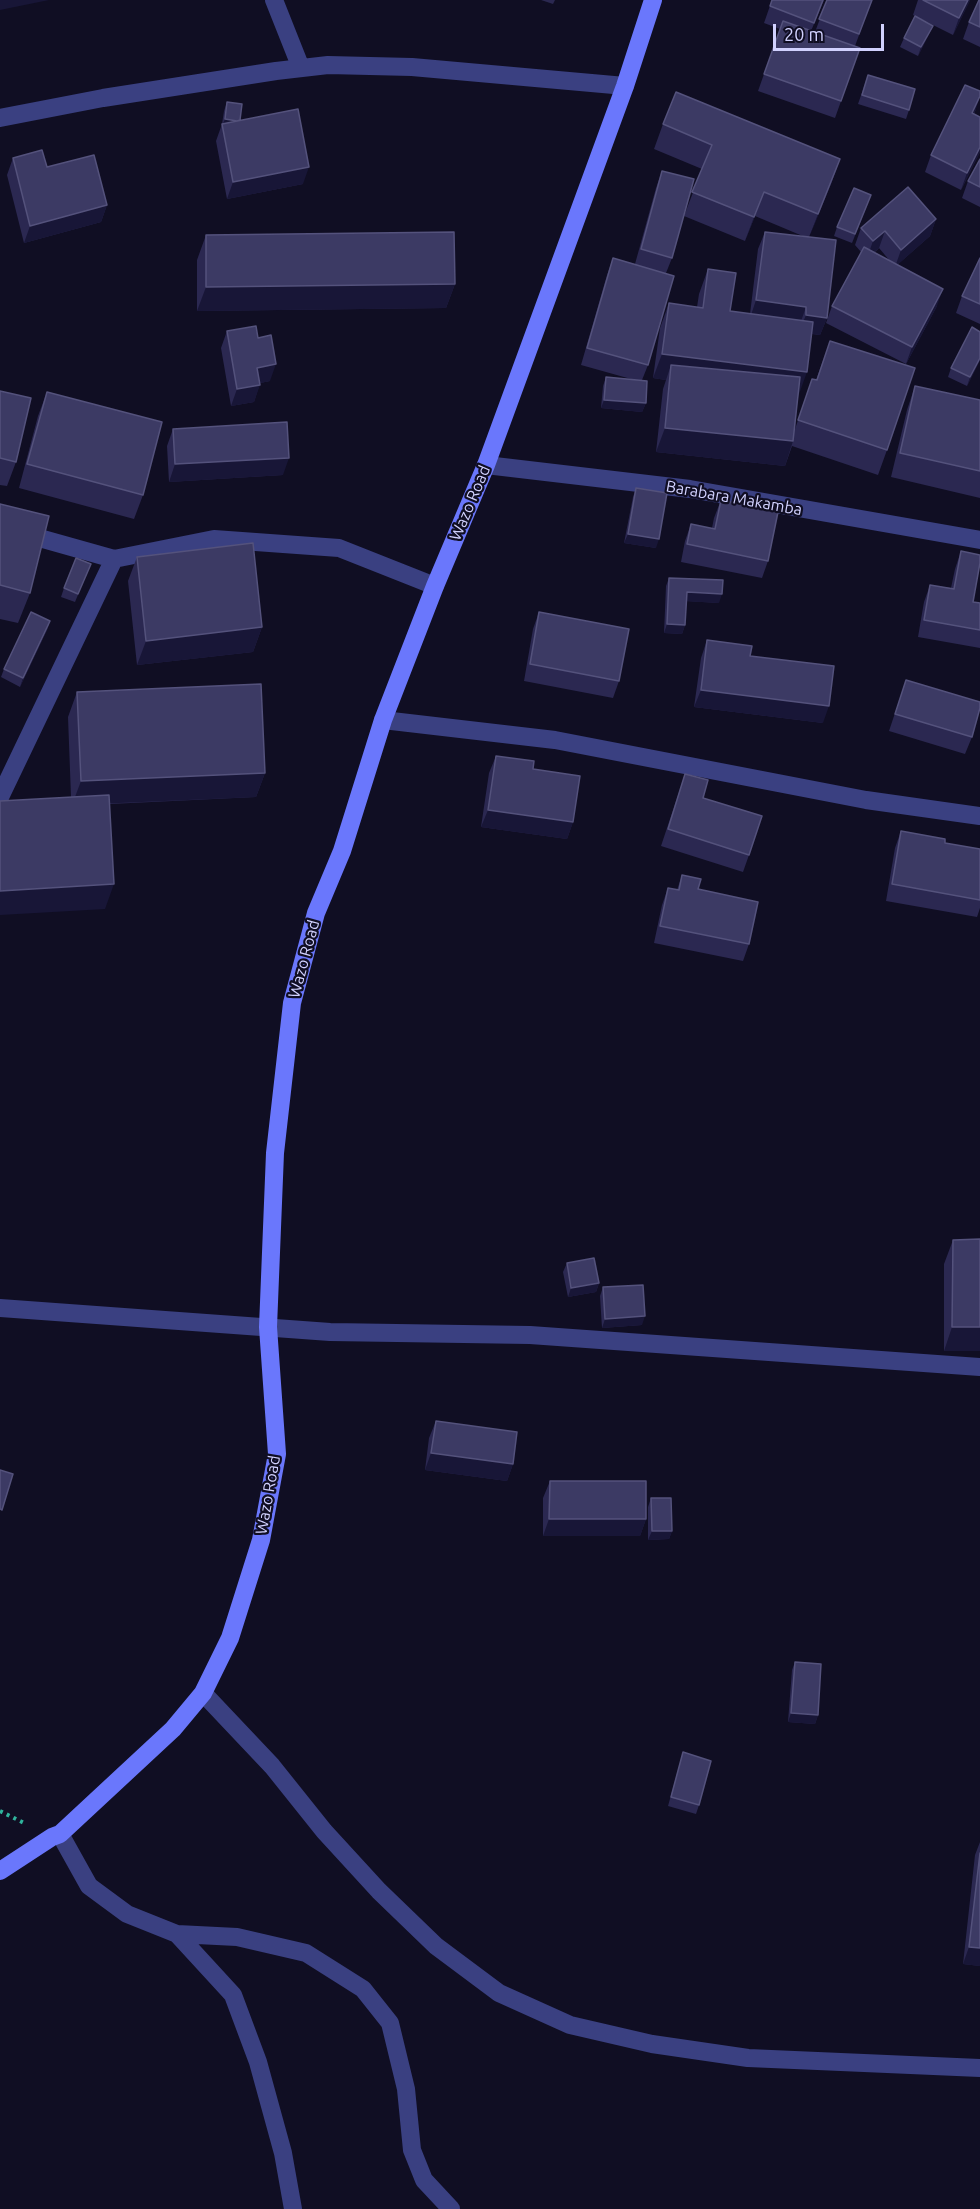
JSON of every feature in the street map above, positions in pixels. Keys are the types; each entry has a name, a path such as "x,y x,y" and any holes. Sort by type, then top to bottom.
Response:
{"main road":[{"name":"Wazo Road","path":"0,1871 60,1834 173,1729 203,1693 230,1638 261,1540 277,1454 268,1327 275,1153 292,1003 316,913 342,851 383,720 435,586 486,465 625,86 653,0"}],"street":[{"path":"274,0 301,68"},
{"path":"0,118 103,98 328,65 412,67 625,86"},
{"name":"Barabara Makamba","path":"486,465 690,489 980,540"},
{"path":"0,527 114,559 214,538 339,548 435,586"},
{"path":"0,797 114,559"},
{"path":"383,720 555,740 866,800 980,816"},
{"path":"0,1308 330,1332 530,1335 980,1367"},
{"path":"203,1693 272,1766 324,1831 379,1891 436,1946 499,1993 570,2025 652,2044 748,2058 980,2068"},
{"path":"60,1834 89,1886 127,1914 177,1934 237,1937 306,1953 363,1989 390,2023 405,2089 412,2150 424,2180 452,2209"},
{"path":"177,1934 233,1995 258,2062 283,2152 293,2209"}],"building":[{"path":"772,0 823,0 814,23 770,6"},
{"path":"827,0 872,0 859,34 819,19"},
{"path":"923,0 968,0 959,18"},
{"path":"980,0 980,27 969,22"},
{"path":"915,16 933,26 921,47 904,38"},
{"path":"783,21 860,48 841,101 764,74"},
{"path":"868,75 915,89 909,110 862,95"},
{"path":"965,85 980,91 972,113 980,117 980,147 967,173 931,155"},
{"path":"676,92 840,159 818,214 764,192 754,217 692,192 712,145 663,124"},
{"path":"227,102 242,104 240,120 225,119"},
{"path":"298,109 309,167 233,182 222,124"},
{"path":"42,150 47,167 94,155 107,205 30,226 13,158"},
{"path":"980,159 980,187 968,181"},
{"path":"662,171 694,179 672,258 641,249"},
{"path":"908,187 936,219 901,250 885,231 873,241 861,228"},
{"path":"854,188 871,195 855,234 837,227"},
{"path":"454,232 455,284 206,287 206,235"},
{"path":"765,232 836,240 827,318 806,315 806,307 756,300"},
{"path":"864,247 943,289 912,347 832,306"},
{"path":"613,258 674,276 648,365 587,348"},
{"path":"980,258 980,304 962,296"},
{"path":"708,269 736,273 730,311 813,322 807,372 662,354 669,303 703,308"},
{"path":"256,326 258,338 271,335 276,364 257,368 260,385 237,389 227,331"},
{"path":"972,327 980,332 980,358 970,377 951,368"},
{"path":"830,341 915,368 887,450 798,420 812,379 817,380"},
{"path":"671,365 800,377 793,441 665,428"},
{"path":"606,377 647,381 646,403 604,400"},
{"path":"915,386 980,400 980,471 900,453"},
{"path":"0,391 31,398 16,462 0,458"},
{"path":"47,392 162,422 143,495 27,464"},
{"path":"287,422 289,458 175,464 173,429"},
{"path":"636,488 667,493 659,539 628,534"},
{"path":"721,500 778,512 768,561 687,544 691,524 715,529"},
{"path":"0,504 49,516 30,593 0,585"},
{"path":"253,543 262,627 146,641 137,557"},
{"path":"961,551 980,555 973,602 980,603 980,630 924,620 930,585 954,589"},
{"path":"76,558 91,564 78,594 64,588"},
{"path":"669,578 723,580 722,594 687,592 685,625 667,624"},
{"path":"31,612 50,621 23,678 4,669"},
{"path":"539,612 629,629 619,681 530,664"},
{"path":"707,640 752,646 750,656 834,666 829,706 701,690"},
{"path":"906,680 980,702 972,737 895,714"},
{"path":"261,684 265,773 81,781 77,692"},
{"path":"496,756 534,761 533,769 580,776 573,822 488,810"},
{"path":"685,774 708,780 703,798 762,816 749,855 668,829"},
{"path":"109,795 114,884 0,891 0,801"},
{"path":"901,831 945,839 945,843 980,849 980,900 892,884"},
{"path":"682,875 701,879 698,889 758,902 749,944 660,926 668,888 679,890"},
{"path":"980,1239 980,1327 952,1327 953,1240"},
{"path":"594,1258 599,1283 571,1288 567,1263"},
{"path":"643,1285 645,1316 605,1319 603,1287"},
{"path":"436,1421 517,1432 513,1464 431,1453"},
{"path":"0,1470 13,1474 2,1510 0,1509"},
{"path":"550,1481 646,1481 646,1519 549,1519"},
{"path":"651,1498 671,1498 672,1531 652,1531"},
{"path":"795,1662 821,1664 818,1715 791,1713"},
{"path":"683,1752 711,1761 699,1805 671,1797"},
{"path":"980,1853 980,1948 969,1947"}]}
